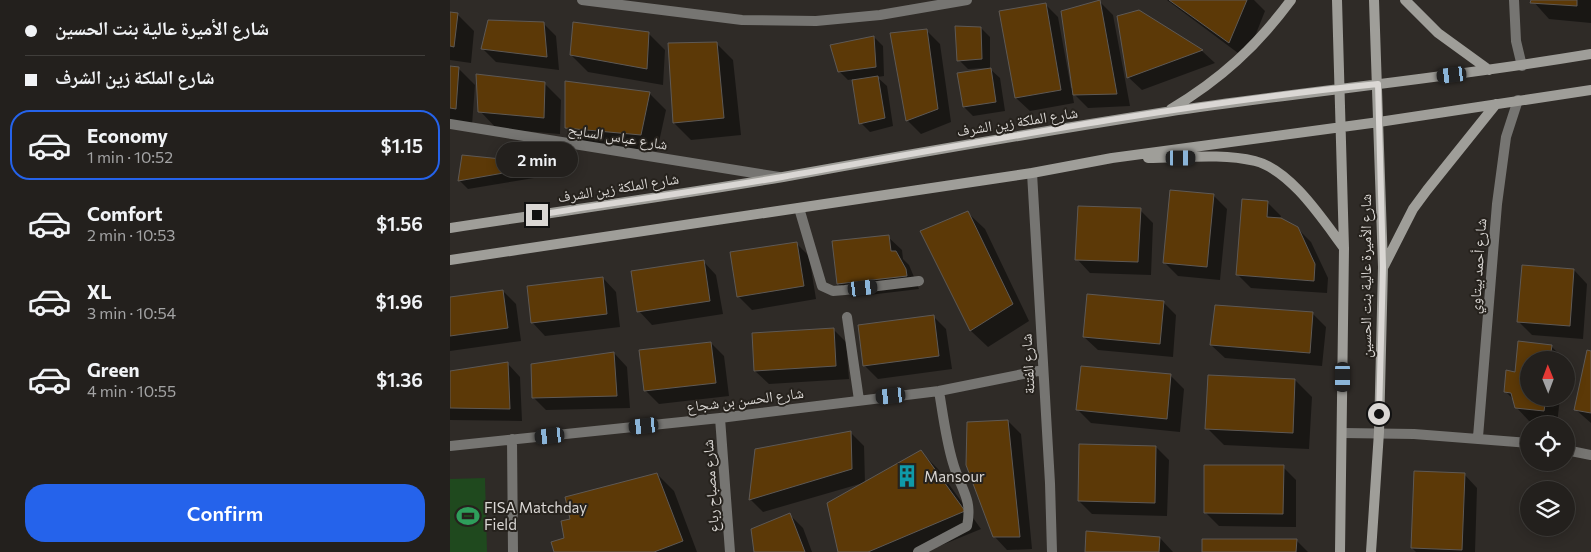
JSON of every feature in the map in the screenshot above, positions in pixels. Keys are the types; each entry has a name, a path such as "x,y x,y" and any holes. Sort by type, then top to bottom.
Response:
{"main road":[{"path":"1165,112 1192,96 1243,58 1291,0"},
{"name":"شارع الأميرة عالية بنت الحسين","path":"1337,0 1341,88 1344,248 1340,552"},
{"name":"شارع الأميرة عالية بنت الحسين","path":"1371,552 1379,432 1383,267 1374,0"},
{"path":"1405,0 1438,33 1490,70"},
{"name":"شارع الملكة زين الشرف","path":"450,228 780,177 909,153 1165,112 1522,66 1591,54"},
{"path":"450,260 1032,173 1112,158 1379,122 1591,90"},
{"path":"1383,267 1413,210 1496,104"},
{"path":"1112,158 1234,158 1257,162 1296,187 1344,248"}],"street":[{"path":"582,0 742,20 807,21 880,14 967,0"},
{"path":"1514,0 1516,41 1522,66"},
{"name":"شارع أحمد بيتاوي","path":"1478,437 1497,204 1506,137 1518,100"},
{"name":"شارع عباس السايح","path":"450,124 780,177"},
{"name":"شارع الفتنة","path":"1032,173 1050,483 1052,552"},
{"path":"799,208 822,286 833,290 845,290 919,281"},
{"path":"848,317 859,400"},
{"name":"شارع الحسن بن شجاع","path":"450,446 720,418 939,391 1043,370"},
{"path":"918,552 967,526 970,511 967,498 953,465 939,391"},
{"name":"شارع مصباح رباع","path":"720,418 730,552"},
{"path":"1342,433 1379,432 1478,437 1520,442"},
{"path":"512,440 513,552"},
{"path":"1575,452 1591,455"}],"green space":[{"name":"FISA Matchday Field","path":"485,478 487,552 450,552 450,479"}],"building":[{"path":"1100,0 1117,94 1073,95 1061,11"},
{"path":"1169,0 1247,0 1229,43"},
{"path":"1531,0 1577,0 1577,6 1530,3"},
{"path":"1046,3 1061,90 1015,98 999,11"},
{"path":"1139,10 1203,50 1127,78 1117,16"},
{"path":"450,12 458,13 454,47 450,46"},
{"path":"488,20 544,22 547,57 481,49"},
{"path":"573,22 649,32 647,69 570,55"},
{"path":"955,26 981,27 982,59 957,61"},
{"path":"927,29 938,109 906,121 890,33"},
{"path":"874,36 876,67 838,72 830,45"},
{"path":"717,42 724,118 673,123 668,43"},
{"path":"450,66 459,67 456,109 450,108"},
{"path":"991,68 996,102 963,107 957,73"},
{"path":"476,74 545,82 544,118 478,112"},
{"path":"878,76 885,118 859,124 852,80"},
{"path":"565,81 650,92 641,135 565,128"},
{"path":"462,155 531,162 532,168 458,181"},
{"path":"1170,190 1214,194 1207,267 1163,263"},
{"path":"1242,199 1268,201 1267,217 1281,218 1298,227 1315,264 1314,281 1236,275"},
{"path":"1078,206 1141,208 1138,262 1075,260"},
{"path":"968,211 1013,304 970,331 920,231"},
{"path":"889,235 891,251 896,251 906,269 907,276 837,284 832,241"},
{"path":"797,242 804,286 737,297 730,252"},
{"path":"704,260 710,301 637,312 631,271"},
{"path":"1522,265 1574,269 1570,326 1517,322"},
{"path":"603,277 607,314 531,323 527,286"},
{"path":"503,290 508,328 450,336 450,297"},
{"path":"1087,294 1164,301 1160,344 1083,337"},
{"path":"1215,305 1313,312 1310,353 1210,345"},
{"path":"934,315 939,356 863,366 858,325"},
{"path":"834,328 836,366 754,371 752,333"},
{"path":"1518,341 1552,345 1551,351 1520,351 1520,406 1545,406 1544,411 1515,408 1511,393 1504,392 1506,370 1515,372"},
{"path":"711,342 716,383 644,391 639,350"},
{"path":"1587,350 1591,351 1591,413 1574,410"},
{"path":"614,352 617,396 532,398 531,364"},
{"path":"508,362 510,409 450,408 450,371"},
{"path":"1081,366 1171,374 1167,419 1076,410"},
{"path":"1208,375 1295,379 1293,433 1205,429"},
{"path":"1008,420 1020,537 993,537 966,465 967,422"},
{"path":"851,431 852,469 749,500 755,449"},
{"path":"1079,444 1156,446 1155,503 1078,501"},
{"name":"Mansour","path":"921,450 965,511 868,552 838,552 827,503"},
{"path":"1204,465 1284,465 1283,514 1204,513"},
{"path":"1414,471 1465,473 1462,550 1411,548"},
{"path":"657,473 683,541 654,552 554,552 551,542 564,538 561,521 570,519 565,497"},
{"path":"790,513 805,552 754,552 751,529"},
{"path":"1086,531 1160,537 1159,552 1085,552"},
{"path":"1202,539 1297,539 1296,552 1202,552"}],"place":[{"name":"Mansour","path":"907,476"},
{"name":"FISA Matchday Field","path":"468,516"}],"route":[{"path":"537,215 780,177 909,153 1165,112 1378,84 1383,267 1379,414"}]}
